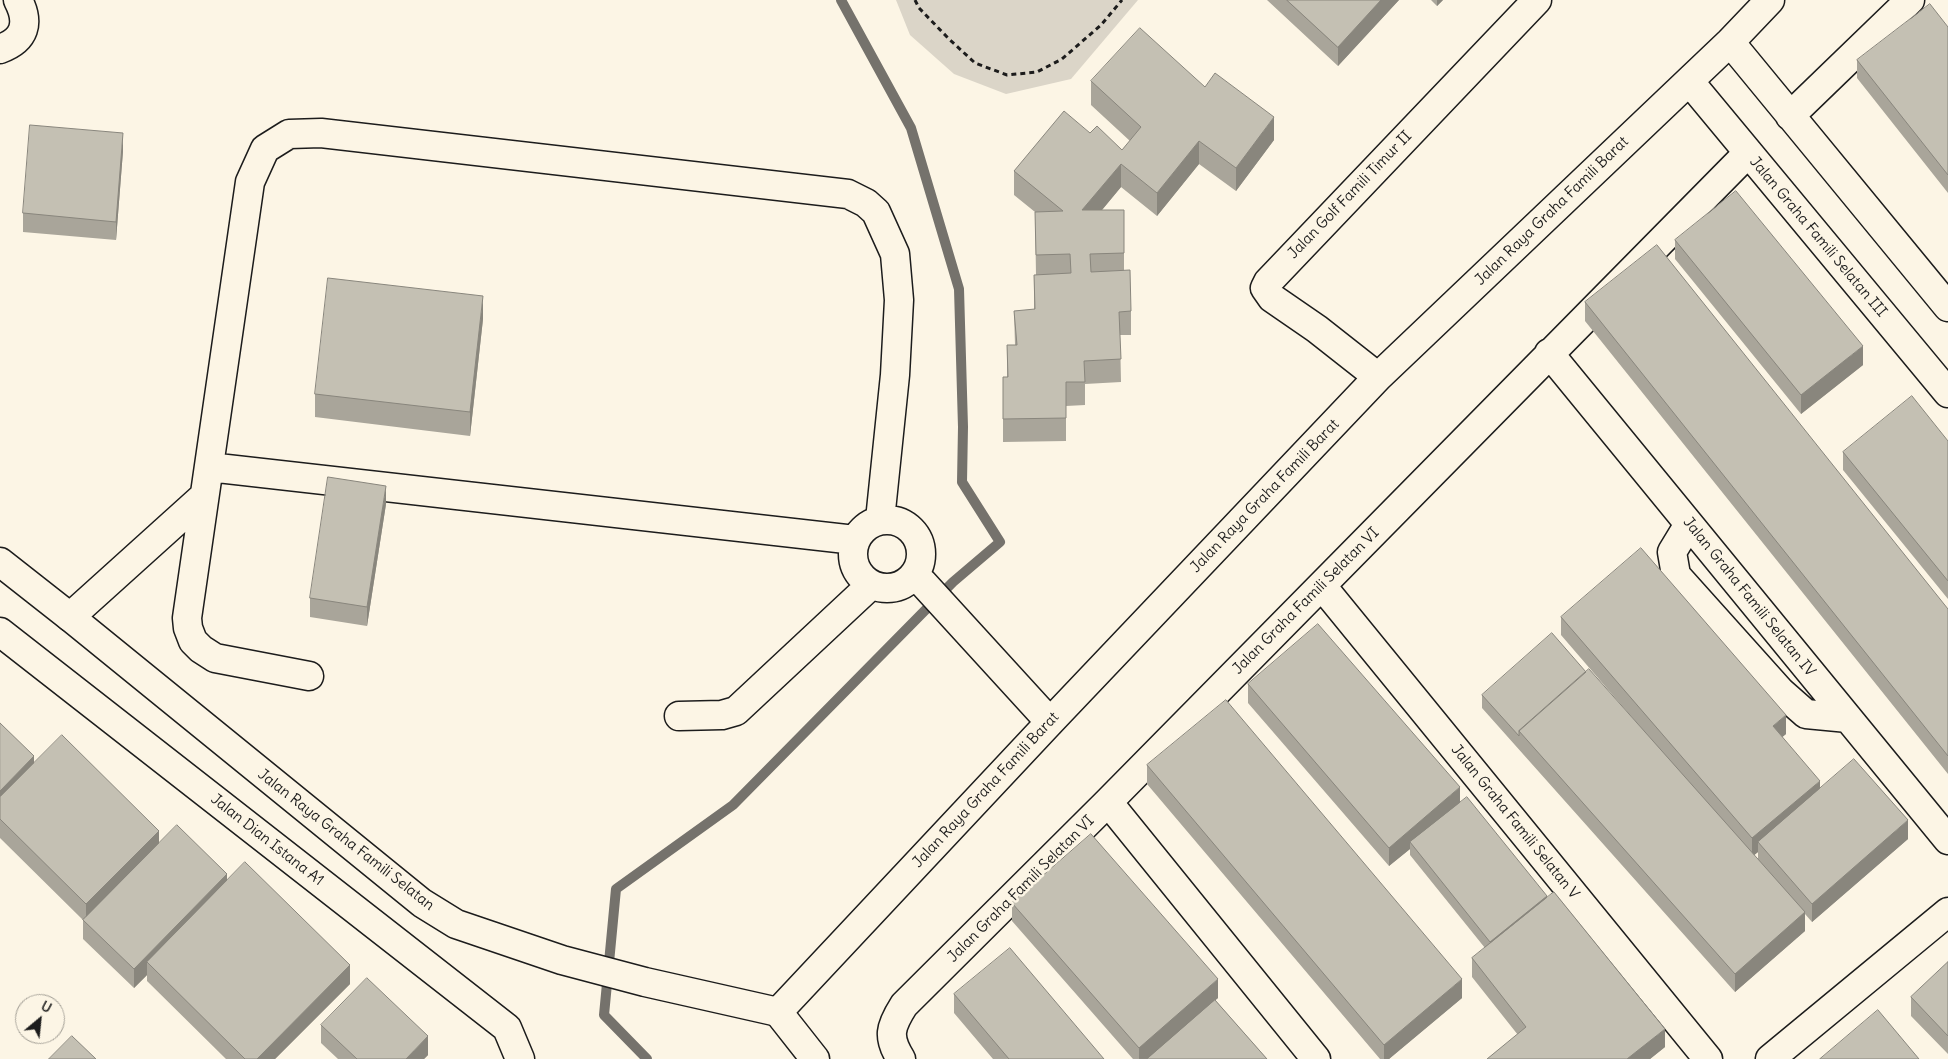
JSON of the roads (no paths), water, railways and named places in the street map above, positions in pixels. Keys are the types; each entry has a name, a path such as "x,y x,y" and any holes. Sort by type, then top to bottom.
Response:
{"street":[{"path":"0,49 10,45 19,37 24,27 24,11 18,0"},
{"name":"Jalan Golf Famili Timur II","path":"1378,377 1317,329 1272,298 1266,288 1272,277 1537,0"},
{"name":"Jalan Raya Graha Famili Barat","path":"778,1012 1378,377 1689,82 1770,0"},
{"path":"1790,116 1910,0"},
{"path":"1730,42 1948,307"},
{"name":"Jalan Graha Famili Selatan III","path":"1689,82 1948,393"},
{"path":"309,676 216,658 201,649 193,641 188,628 187,618 250,182 265,149 289,134 321,133 848,194 866,202 876,212 895,254 899,300 895,375 880,520"},
{"name":"Jalan Graha Famili Selatan VI","path":"901,1059 892,1045 892,1036 896,1018 904,1005 1322,586 1549,353 1748,153"},
{"name":"Jalan Graha Famili Selatan IV","path":"1549,353 1948,840"},
{"path":"209,467 855,540"},
{"path":"70,618 203,497"},
{"path":"880,520 896,521 912,529 920,543 922,560 919,579 887,589 871,585 858,574 853,558 855,540 865,527 880,520"},
{"path":"1689,524 1672,552 1676,575 1780,692 1806,714 1848,718"},
{"name":"Jalan Raya Graha Famili Selatan","path":"0,562 422,903 456,924 562,960 645,982 778,1012"},
{"path":"919,579 1050,722"},
{"path":"679,716 722,715 736,711 871,585"},
{"name":"Jalan Graha Famili Selatan V","path":"1322,586 1708,1059"},
{"name":"Jalan Dian Istana A1","path":"0,632 507,1028 520,1059"},
{"path":"1108,802 1316,1059"},
{"path":"1770,1059 1948,912"},
{"path":"778,1012 816,1059"}],"waterway":[{"path":"647,1059 604,1015 616,889 733,805 953,582 1000,542 962,482 963,427 959,289 911,128 841,0"}]}
